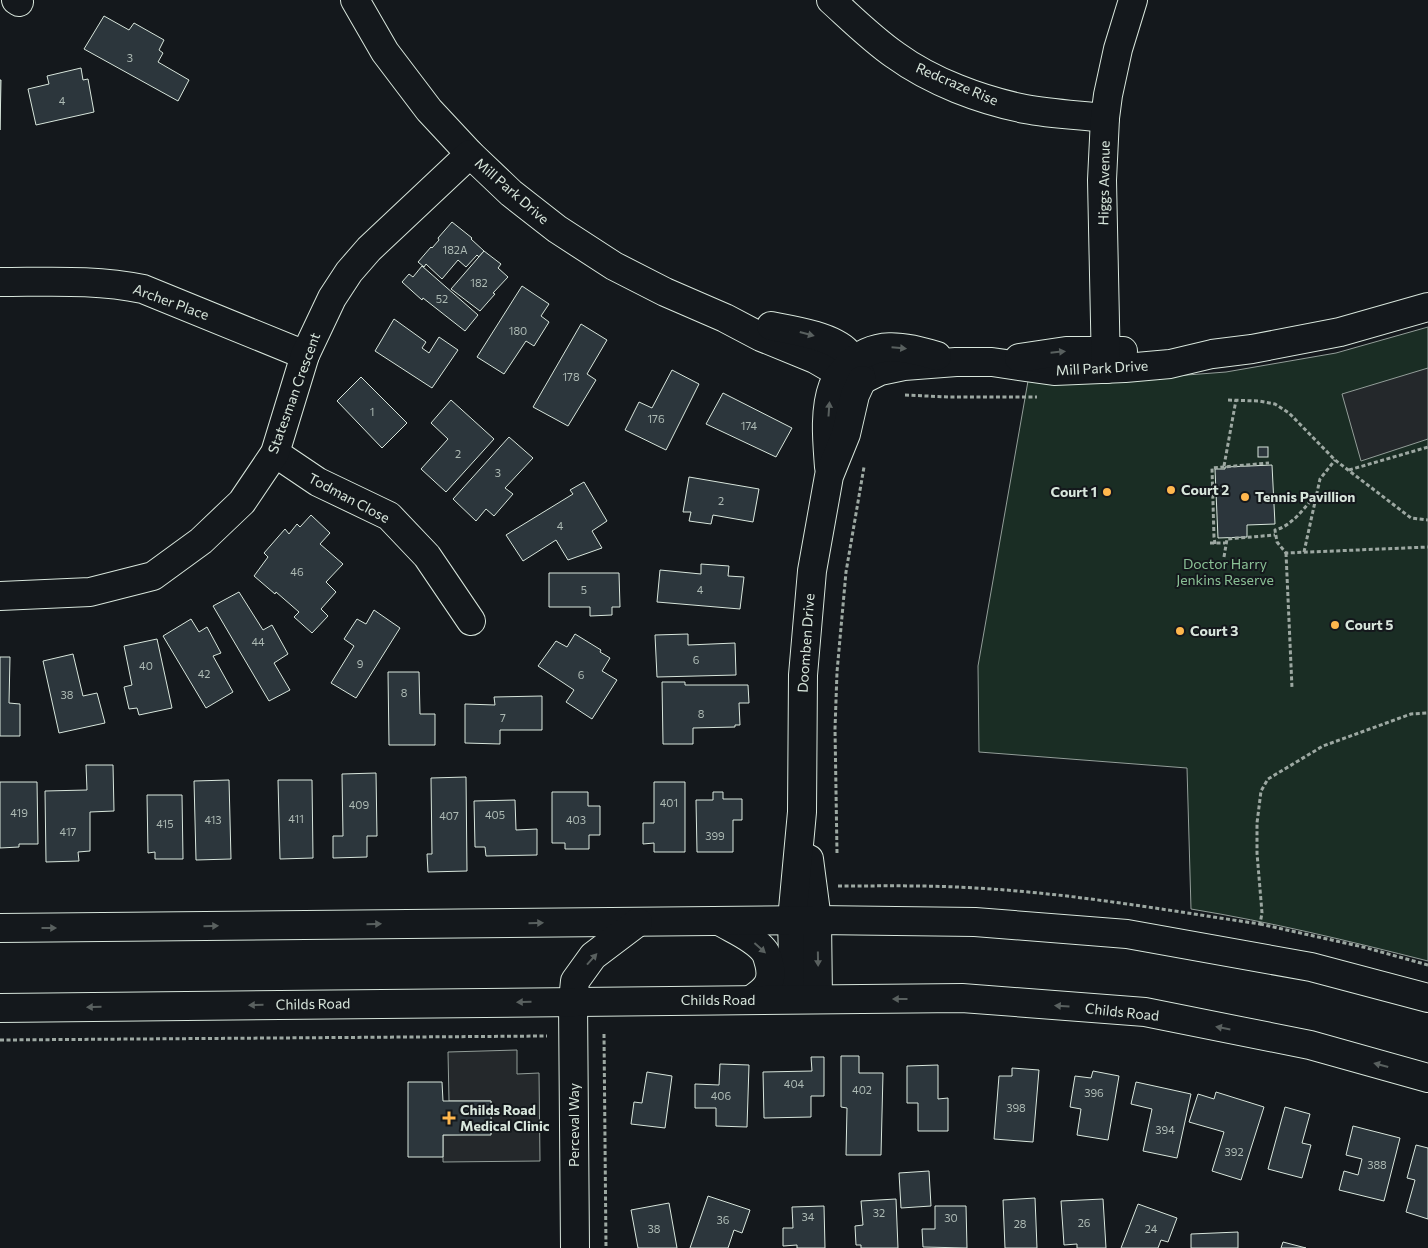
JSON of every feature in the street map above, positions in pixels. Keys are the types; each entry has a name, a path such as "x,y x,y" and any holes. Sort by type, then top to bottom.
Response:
{"street":[{"name":"Mill Park Drive","path":"355,0 385,52 429,110 470,154 511,193 557,229 614,266 665,292 725,318 808,334 830,342 846,351 852,371 880,371 904,366 956,362 992,362 1054,372 1106,360 1170,364 1212,354 1271,346 1340,332 1428,307"},
{"name":"Redcraze Rise","path":"831,0 862,29 896,56 923,72 953,86 1008,106 1028,110 1106,118"},
{"name":"Higgs Avenue","path":"1106,360 1102,180 1106,118 1108,94 1118,50 1133,0"},
{"name":"Statesman Crescent","path":"0,596 90,592 153,576 202,541 242,502 275,453 305,355 332,298 349,272 369,248 470,154"},
{"name":"Archer Place","path":"0,282 91,282 142,289 305,355"},
{"name":"Doomben Drive","path":"806,999 802,812 803,675 806,630 812,572 829,476 846,434 855,395 852,371"},
{"name":"Todman Close","path":"275,453 318,482 389,516 428,556 471,621"},
{"path":"0,928 804,920 975,922 1127,934 1311,967 1428,998"},
{"path":"719,921 750,939 766,953 770,968 769,984 763,992 752,999"},
{"name":"Perceval Way","path":"575,1248 573,1001 575,981 593,956 638,922"},
{"name":"Childs Road","path":"0,1008 962,998 1145,1012 1310,1045 1428,1078"}],"path":[{"path":"901,395 1044,398"},
{"path":"1228,400 1259,401 1275,404 1289,413 1336,460 1411,518 1428,520"},
{"path":"1224,466 1236,400"},
{"path":"1349,470 1428,447"},
{"path":"1304,552 1320,479 1336,460"},
{"path":"837,857 835,729 837,672 846,572 864,463"},
{"path":"1215,544 1212,468 1268,463"},
{"path":"1292,688 1286,553 1277,542 1275,530 1280,529 1297,516 1316,496"},
{"path":"1224,557 1227,539 1276,535"},
{"path":"1210,544 1225,544"},
{"path":"1286,553 1428,547"},
{"path":"1260,924 1262,913 1257,852 1257,823 1261,791 1268,779 1323,746 1411,714 1428,713"},
{"path":"837,876 837,886 919,885 976,888 1093,899 1260,924 1363,947 1428,965"},
{"path":"0,1040 542,1036 574,1033"},
{"path":"604,1034 606,1248"}],"green space":[{"name":"Doctor Harry Jenkins Reserve","path":"1428,327 1428,961 1310,932 1191,909 1187,768 979,752 978,666 1028,381 1174,376 1226,372 1336,353"}],"shaded area":[{"path":"1428,368 1428,439 1361,461 1342,394"},
{"path":"517,1050 517,1074 539,1073 540,1161 443,1162 443,1135 491,1134 491,1101 449,1101 448,1052"}],"building":[{"path":"104,16 129,30 134,23 164,40 159,50 163,53 158,62 189,80 178,101 84,49"},
{"path":"81,68 83,80 88,79 94,112 36,125 28,89 49,84 47,76"},
{"path":"0,80 1,80 0,130"},
{"path":"452,222 472,238 484,251 479,257 477,255 466,267 458,260 442,279 426,264 424,267 418,262 439,240 438,238"},
{"path":"484,251 501,264 498,268 508,277 480,311 451,289"},
{"path":"422,266 478,315 465,331 423,298 422,300 402,282 409,274 413,277"},
{"path":"522,286 549,304 541,316 549,322 534,346 526,341 504,374 477,357"},
{"path":"394,319 426,342 422,348 429,353 439,337 458,350 432,388 375,351"},
{"path":"581,324 607,340 587,374 596,380 568,426 533,407"},
{"path":"672,370 699,384 666,450 625,430 639,402 652,408"},
{"path":"361,377 407,423 382,448 337,401"},
{"path":"723,393 792,428 776,457 706,424"},
{"path":"451,400 494,439 446,492 421,469 448,439 431,423"},
{"path":"509,437 533,458 505,488 513,494 494,516 486,509 476,521 453,499"},
{"path":"1258,447 1268,447 1268,457 1258,457"},
{"name":"Tennis Pavillion","path":"1272,465 1275,524 1247,525 1247,537 1218,538 1215,469"},
{"path":"689,477 759,489 753,522 713,515 711,524 689,521 691,512 683,512"},
{"path":"584,482 607,521 592,531 602,548 568,560 556,540 523,561 506,535 573,494 570,490"},
{"path":"311,515 330,533 320,544 343,564 326,582 336,592 321,609 328,616 312,633 294,617 299,612 254,576 268,557 264,553 285,529 289,534 297,524 300,527"},
{"path":"701,564 729,566 728,576 744,577 740,609 657,602 660,570 701,574"},
{"path":"549,573 619,573 620,607 612,607 612,615 590,616 590,607 549,607"},
{"path":"239,592 263,630 272,625 288,654 274,663 290,690 269,701 213,606"},
{"path":"374,610 400,628 356,698 331,683 354,646 344,639 357,619 366,624"},
{"path":"191,619 199,632 207,627 221,653 213,656 233,692 206,708 163,636"},
{"path":"575,634 601,650 600,652 610,658 602,671 617,680 592,719 566,702 574,690 538,666 556,641 567,647"},
{"path":"688,634 688,645 735,643 736,675 657,677 655,635"},
{"path":"157,639 172,708 139,715 137,708 129,709 124,687 132,685 124,646"},
{"path":"73,654 83,696 97,693 105,723 59,733 43,661"},
{"path":"0,657 10,657 9,703 20,704 20,736 0,736"},
{"path":"388,672 419,672 420,714 435,714 435,745 389,745"},
{"path":"662,682 685,682 685,685 748,685 749,703 739,703 740,725 735,725 735,727 693,728 693,744 663,744"},
{"path":"542,696 542,730 500,730 500,744 465,743 465,704 495,705 494,697"},
{"path":"86,765 113,765 114,811 90,812 90,851 78,852 79,861 46,862 45,791 87,790"},
{"path":"376,773 377,836 367,836 367,857 333,858 333,836 343,836 342,774"},
{"path":"466,777 467,871 428,872 427,854 432,854 431,778"},
{"path":"229,780 231,859 196,860 194,781"},
{"path":"278,780 312,780 313,858 280,859"},
{"path":"0,782 37,782 38,844 19,844 19,847 0,848"},
{"path":"654,782 685,782 685,852 654,852 654,843 643,844 643,823 654,823"},
{"path":"552,792 588,792 588,806 600,806 600,835 589,835 589,849 565,849 565,843 552,843"},
{"path":"713,792 723,792 723,799 742,799 742,820 733,820 733,852 697,852 696,800 713,800"},
{"path":"147,795 182,795 183,859 155,859 155,852 148,853"},
{"path":"515,800 516,830 537,829 537,855 486,856 485,847 475,847 474,801"},
{"path":"841,1056 859,1056 859,1073 883,1073 881,1155 846,1155 847,1108 841,1107"},
{"path":"811,1057 824,1057 824,1096 811,1096 811,1117 764,1118 763,1072 812,1071"},
{"path":"720,1064 749,1065 747,1127 716,1126 716,1108 695,1108 695,1084 719,1085"},
{"path":"938,1065 938,1099 948,1098 948,1131 918,1131 918,1103 907,1103 907,1066"},
{"path":"1012,1068 1039,1070 1033,1142 994,1139 999,1076 1012,1076"},
{"path":"1093,1071 1119,1076 1108,1140 1077,1135 1081,1109 1070,1107 1075,1076 1091,1078"},
{"path":"647,1072 672,1076 665,1128 631,1124 634,1102 642,1103"},
{"name":"Childs Road Medical Clinic","path":"408,1082 442,1082 443,1101 491,1101 491,1135 443,1135 443,1157 408,1157"},
{"path":"1136,1082 1191,1094 1177,1158 1143,1151 1152,1109 1131,1104"},
{"path":"1216,1092 1264,1107 1241,1180 1212,1171 1224,1132 1189,1122 1198,1094 1214,1099"},
{"path":"1285,1107 1310,1114 1302,1143 1311,1145 1302,1178 1268,1169"},
{"path":"1353,1126 1400,1138 1384,1201 1339,1190 1344,1171 1358,1175 1362,1159 1346,1155"},
{"path":"1416,1145 1428,1148 1428,1219 1406,1212 1415,1180 1407,1178"},
{"path":"929,1171 931,1206 901,1208 899,1173"},
{"path":"708,1196 750,1210 742,1233 734,1230 728,1248 690,1248"},
{"path":"1035,1198 1037,1248 1005,1248 1003,1200"},
{"path":"896,1199 898,1248 861,1248 861,1245 856,1245 855,1226 863,1225 861,1201"},
{"path":"1103,1199 1106,1248 1077,1248 1077,1244 1064,1245 1061,1201"},
{"path":"669,1203 677,1248 638,1248 631,1210"},
{"path":"1138,1204 1177,1218 1168,1242 1161,1240 1158,1248 1121,1248"},
{"path":"824,1206 825,1248 797,1248 797,1245 783,1246 783,1228 793,1228 792,1207"},
{"path":"935,1206 966,1206 967,1248 923,1247 922,1229 935,1229"},
{"path":"1238,1232 1238,1248 1191,1248 1191,1234"},
{"path":"1283,1242 1306,1248 1281,1248"}],"place":[{"name":"Court 2","path":"1171,490"},
{"name":"Court 1","path":"1107,492"},
{"name":"Tennis Pavillion","path":"1245,497"},
{"name":"Court 5","path":"1335,625"},
{"name":"Court 3","path":"1180,631"},
{"name":"Childs Road Medical Clinic","path":"449,1118"}]}
